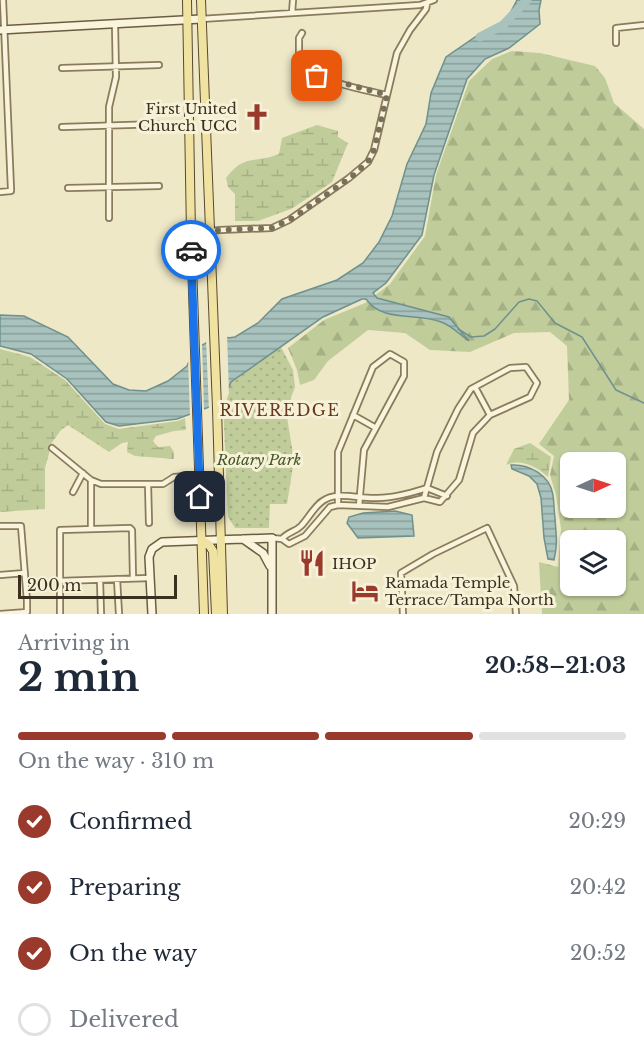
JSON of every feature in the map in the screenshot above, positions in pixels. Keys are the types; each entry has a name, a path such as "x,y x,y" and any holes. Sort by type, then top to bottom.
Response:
{"main road":[{"path":"187,0 191,234 204,614"},
{"path":"201,0 218,408 223,614"},
{"path":"201,540 213,551 216,614"}],"street":[{"path":"0,192 11,191 2,30 3,0"},
{"path":"292,13 293,0"},
{"path":"378,0 378,6"},
{"path":"2,30 427,4 434,0"},
{"path":"191,234 220,230 272,228 293,218 350,178 368,162 374,150 397,53 427,4"},
{"path":"109,218 109,126 110,99 116,66 115,24"},
{"path":"615,43 616,28 644,25"},
{"path":"302,33 299,38 299,60 317,76 387,95"},
{"path":"62,68 159,64"},
{"path":"63,128 160,124"},
{"path":"68,188 159,186"},
{"path":"338,505 338,452 373,367 390,354 404,362 404,376 364,450 359,506"},
{"path":"152,614 149,557 157,545 162,542 272,538 282,539 289,544 305,536 330,507 338,505 388,507 424,498 440,502 459,480 473,433 490,415 530,397 537,383 525,367 510,368 471,388 437,452 424,498"},
{"path":"474,387 490,415"},
{"path":"353,415 376,428"},
{"path":"52,448 91,480 101,484 163,484 174,477 199,475"},
{"path":"73,492 82,473"},
{"path":"91,480 91,529"},
{"path":"148,484 149,523"},
{"path":"282,539 285,534 299,529 320,503 328,498 402,496 427,488 447,496"},
{"path":"402,496 404,503"},
{"path":"0,526 21,526 27,612 0,614"},
{"path":"60,614 60,530 130,528 132,530 134,578"},
{"path":"403,614 401,573 433,554 487,528 514,586 516,614"},
{"path":"272,538 272,614"},
{"path":"243,539 263,552 272,570"},
{"path":"0,575 26,573"},
{"path":"59,581 150,578"},
{"path":"117,579 119,614"},
{"path":"100,580 100,614"}],"green space":[{"path":"512,51 540,53 595,66 605,78 614,103 644,129 644,614 542,614 539,562 558,567 560,542 560,596 626,596 626,530 561,530 556,495 550,475 554,456 539,444 569,400 567,346 550,332 514,333 470,352 430,350 405,333 368,330 328,361 314,380 300,385 288,348 324,320 365,303 390,284 425,236 436,175 469,81 492,59"},
{"path":"317,125 338,131 338,137 348,143 332,182 291,209 258,221 235,221 235,194 228,187 226,178 245,162 279,154 282,138"},
{"name":"Rotary Park","path":"281,347 293,370 295,387 286,411 294,460 287,504 270,504 269,528 235,528 228,517 223,402 230,382"},
{"path":"0,349 30,357 65,380 105,424 119,429 178,421 185,418 186,430 156,436 153,441 158,447 170,446 174,452 174,459 135,456 127,452 128,442 122,443 109,452 68,425 61,430 48,448 50,450 45,468 45,509 0,512"},
{"path":"530,443 551,457 548,477 523,463 506,465 514,449"}],"water":[{"path":"517,0 541,0 540,24 509,48 485,59 467,79 434,175 422,235 386,283 373,293 377,298 449,317 469,341 445,323 432,319 391,314 381,311 366,299 362,299 323,317 231,382 223,402 177,419 119,426 106,422 67,379 31,354 0,346 0,315 24,316 68,337 113,384 129,390 146,391 168,381 187,366 194,350 221,334 228,338 235,337 258,323 282,299 337,280 363,263 379,242 392,216 407,164 426,124 431,93 446,57 481,33 502,29"},
{"path":"511,465 525,466 538,472 551,488 556,539 554,560 548,559 541,498 537,484 529,476 512,469"},
{"path":"395,511 412,515 414,536 358,538 347,523 349,517 363,513"}],"pier":[{"path":"221,331 227,334 229,393 225,404 209,411 206,339"},
{"path":"202,342 204,411 190,417 188,355 192,348"}],"waterway":[{"path":"480,37 503,25 527,0"},
{"path":"458,329 471,337 484,336 495,329 519,302 529,299 537,301 555,323 582,337 616,390 644,403"}],"way so far":[{"path":"191,250 191,234 220,230 272,228 289,220 350,178 368,162 374,150 387,95 317,76"}],"place":[{"name":"First United Church UCC","path":"257,117"},
{"name":"IHOP","path":"312,563"},
{"name":"Ramada Temple Terrace/Tampa North","path":"365,591"}],"district":[{"name":"RIVEREDGE","path":"280,410"}],"route":[{"path":"191,250 200,497"}]}
